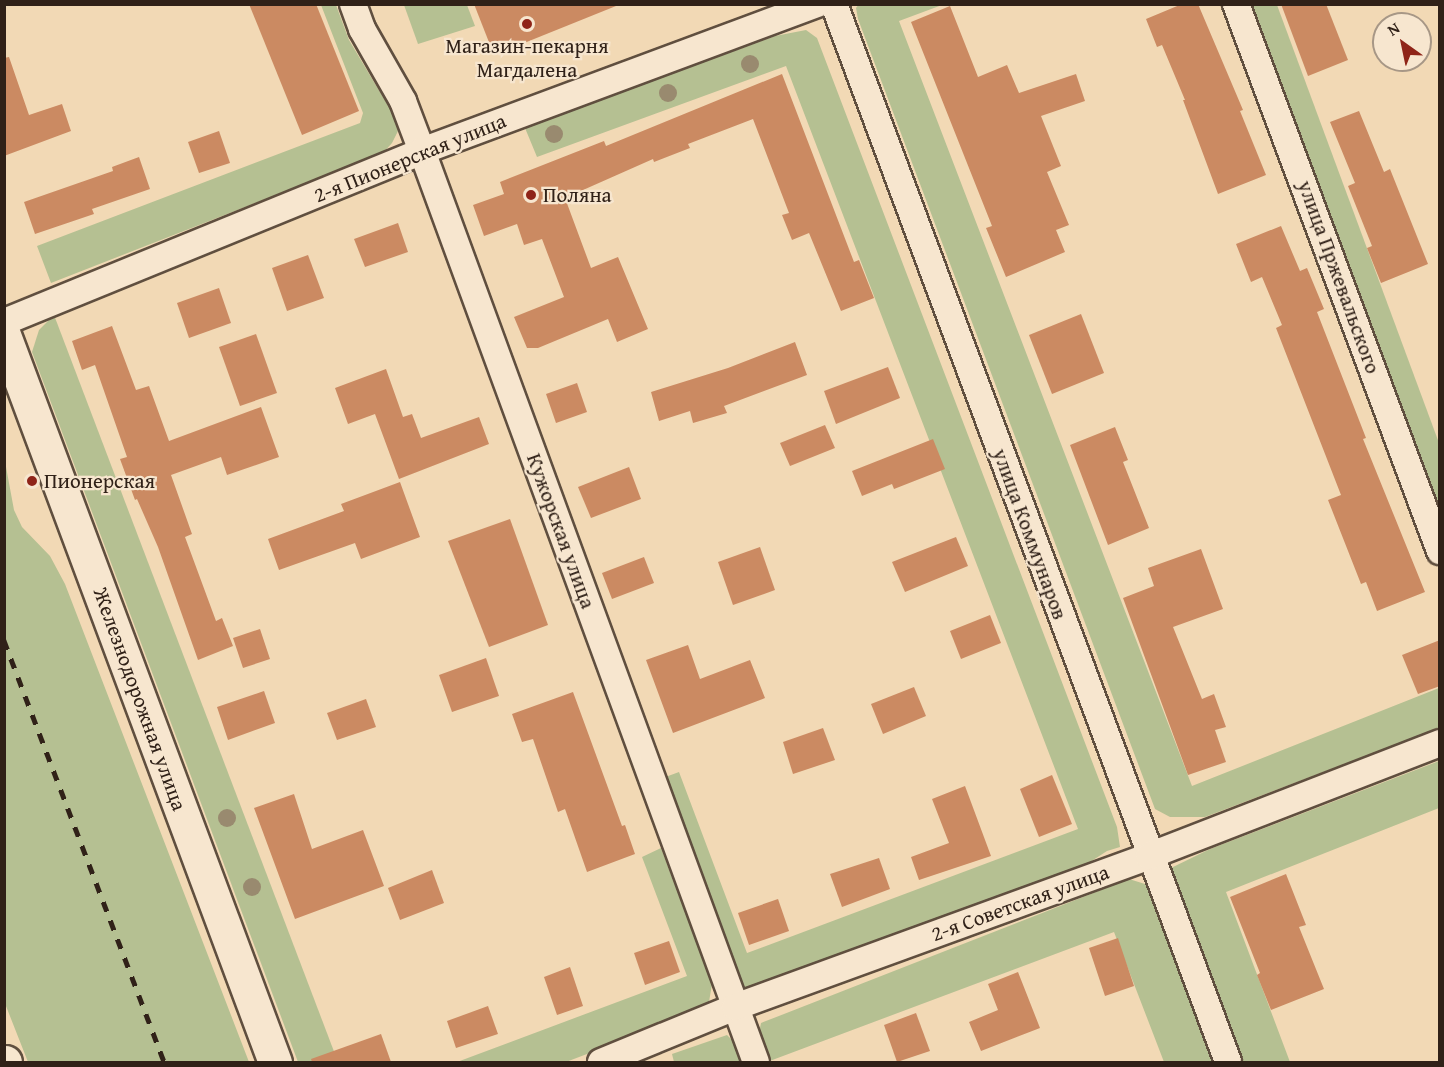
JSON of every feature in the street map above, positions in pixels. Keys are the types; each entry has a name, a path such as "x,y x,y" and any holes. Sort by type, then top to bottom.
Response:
{"main road":[{"name":"Железнодорожная улица","path":"4,335 275,1062"}],"street":[{"name":"Кужорская улица","path":"353,4 362,29 403,100 756,1062"},
{"name":"2-я Пионерская улица","path":"4,322 422,151 818,4"},
{"name":"улица Коммунаров","path":"834,4 1149,856 1228,1062"},
{"name":"улица Пржевальского","path":"1236,4 1440,551"},
{"name":"2-я Советская улица","path":"601,1062 735,1007 1149,856 1440,743"}],"green space":[{"path":"859,4 942,5 899,21 1192,786 1439,688 1439,728 1205,817 1170,817 1155,809 858,19 856,8"},
{"path":"321,5 336,5 349,40 393,114 398,131 392,143 383,153 51,283 37,246 360,123 363,113"},
{"path":"404,5 467,5 475,26 418,44"},
{"path":"1245,5 1277,5 1439,443 1439,534"},
{"path":"806,30 817,38 1117,827 1120,847 1107,851 1090,862 743,995 660,779 679,772 747,953 1078,829 786,66 537,157 525,128 775,36"},
{"path":"54,315 338,1062 298,1062 32,352 39,330"},
{"path":"4,456 14,510 22,527 50,556 65,584 249,1062 28,1062 4,1001"},
{"path":"1439,761 1439,808 1226,892 1290,1062 1240,1062 1171,868 1210,849"},
{"path":"661,848 712,984 708,1008 566,1062 457,1062 687,976 642,857"},
{"path":"1129,879 1145,884 1152,892 1216,1062 1164,1062 1114,932 767,1062 758,1038 761,1023"},
{"path":"727,1035 734,1042 742,1062 674,1062 672,1054"}],"building":[{"path":"249,4 316,4 359,111 302,135"},
{"path":"474,4 616,4 616,6 494,55"},
{"path":"1182,4 1198,4 1243,110 1240,111 1266,175 1218,194 1183,100 1185,100 1162,45 1157,47 1146,19"},
{"path":"1281,4 1326,4 1348,60 1308,76"},
{"path":"950,6 978,77 1007,65 1019,93 1076,74 1085,101 1041,116 1061,166 1047,172 1069,225 1056,230 1065,252 1006,277 986,228 992,226 911,22"},
{"path":"9,57 29,115 62,104 71,131 4,156 4,58"},
{"path":"782,74 854,262 859,260 874,298 841,311 809,233 792,240 782,215 789,213 753,119 688,144 690,148 654,162 653,159 565,198 591,268 618,257 648,329 617,342 608,319 538,348 527,348 514,317 564,297 542,239 524,245 517,224 484,236 473,205 504,194 500,182 604,141 606,146"},
{"path":"1359,111 1384,172 1390,169 1428,264 1381,283 1367,248 1372,246 1348,186 1355,183 1330,122"},
{"path":"219,131 230,163 199,173 188,142"},
{"path":"139,157 150,189 92,209 94,214 35,234 24,202 113,171 112,167"},
{"path":"398,223 408,252 365,267 354,239"},
{"path":"1281,226 1300,271 1307,268 1324,309 1317,312 1366,438 1363,439 1425,592 1377,611 1366,582 1361,584 1328,500 1341,495 1276,328 1282,325 1262,277 1251,282 1236,244"},
{"path":"308,255 324,298 287,311 272,268"},
{"path":"219,288 231,323 189,338 177,303"},
{"path":"1081,314 1104,373 1052,394 1029,335"},
{"path":"112,326 136,390 149,386 169,441 261,407 279,457 227,475 221,457 171,475 192,534 185,537 216,621 222,618 233,646 198,660 158,547 137,499 135,500 120,459 127,457 95,365 82,370 72,341"},
{"path":"256,334 277,393 240,406 219,347"},
{"path":"795,342 807,375 724,406 727,413 693,423 690,411 659,421 651,392 728,368"},
{"path":"888,367 900,398 836,424 824,391"},
{"path":"386,369 403,417 412,414 421,438 479,417 489,444 399,479 375,414 348,424 335,388"},
{"path":"577,383 587,412 556,423 546,394"},
{"path":"825,425 835,448 790,466 780,443"},
{"path":"1115,427 1128,460 1123,462 1149,528 1108,545 1070,445"},
{"path":"933,439 945,469 894,489 892,484 862,496 852,471"},
{"path":"629,467 641,499 591,518 578,487"},
{"path":"400,482 420,537 361,559 355,543 279,570 268,539 344,511 341,504"},
{"path":"510,519 548,625 489,647 448,541"},
{"path":"956,537 968,566 905,592 892,562"},
{"path":"760,547 775,590 733,605 718,562"},
{"path":"1201,549 1223,609 1173,627 1202,699 1214,694 1226,727 1215,730 1226,762 1188,775 1123,598 1154,586 1148,568"},
{"path":"644,557 654,583 612,599 602,573"},
{"path":"990,615 1001,643 961,659 950,631"},
{"path":"260,629 270,659 243,668 233,638"},
{"path":"1440,640 1440,686 1418,694 1402,655"},
{"path":"688,645 700,679 750,660 765,698 673,733 646,660"},
{"path":"486,658 499,696 452,712 439,675"},
{"path":"914,687 926,716 883,734 871,704"},
{"path":"264,691 275,723 228,740 217,707"},
{"path":"573,692 622,826 625,825 635,854 587,872 565,809 558,812 533,739 522,742 512,714"},
{"path":"366,699 376,727 337,740 327,713"},
{"path":"823,728 835,760 793,774 783,742"},
{"path":"1052,775 1072,824 1039,837 1020,789"},
{"path":"965,786 991,856 919,880 911,857 949,843 932,799"},
{"path":"294,794 312,849 363,830 384,886 295,919 254,808"},
{"path":"879,858 890,889 842,907 830,874"},
{"path":"432,870 444,903 400,920 388,888"},
{"path":"1286,874 1306,925 1299,927 1324,989 1271,1010 1257,975 1260,973 1230,897"},
{"path":"778,899 789,931 749,945 738,913"},
{"path":"1118,938 1134,986 1105,996 1089,948"},
{"path":"669,941 680,972 645,985 634,953"},
{"path":"570,967 583,1006 557,1015 544,977"},
{"path":"1018,972 1040,1028 981,1051 969,1022 998,1010 988,984"},
{"path":"488,1006 498,1034 456,1048 447,1021"},
{"path":"916,1013 930,1051 897,1062 884,1025"},
{"path":"381,1034 391,1062 312,1062 311,1059"}],"railway":[{"path":"4,640 164,1062"}],"place":[{"name":"Магазин-пекарня Магдалена","path":"527,24"},
{"name":"Поляна","path":"531,195"},
{"name":"Пионерская","path":"32,481"}]}
